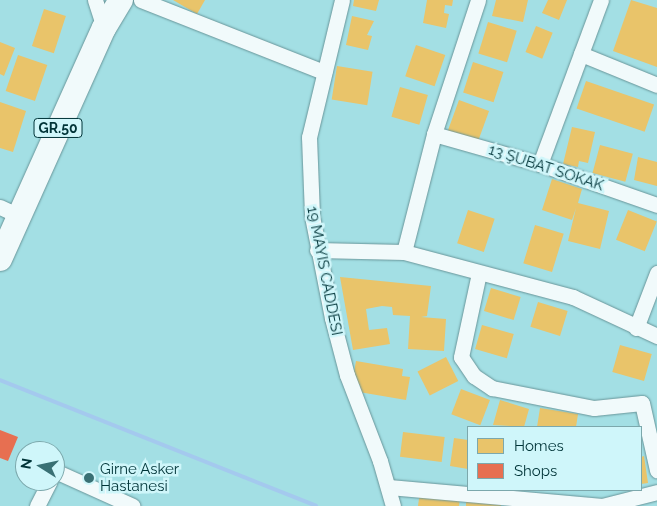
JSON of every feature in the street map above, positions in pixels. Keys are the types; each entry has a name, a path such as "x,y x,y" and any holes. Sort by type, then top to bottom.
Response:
{"main road":[{"name":"GR.50","path":"0,259 9,211 104,28 121,0"}],"street":[{"path":"95,0 104,28"},
{"path":"140,0 324,72"},
{"name":"19 MAYIS CADDESI","path":"342,0 309,137 310,191 317,250 347,375 394,506"},
{"path":"404,252 434,134 478,0"},
{"path":"540,164 601,0"},
{"path":"582,54 657,85"},
{"name":"13 ŞUBAT SOKAK","path":"434,134 540,164 657,205"},
{"path":"317,250 404,252 573,297 636,328 657,336"},
{"path":"479,273 461,357 474,376 492,388 594,408 642,402 657,470"},
{"path":"636,328 657,273"},
{"path":"65,475 133,506"},
{"path":"388,487 602,506 657,492"},
{"path":"37,506 45,491"}],"building: Homes":[{"path":"173,0 205,0 197,14"},
{"path":"354,0 379,0 376,11 353,6"},
{"path":"427,0 453,0 452,6 445,5 444,13 449,14 446,28 423,23"},
{"path":"496,0 528,0 523,22 492,16"},
{"path":"548,0 567,0 559,20 542,13"},
{"path":"631,0 657,8 657,67 613,51"},
{"path":"44,9 66,16 54,53 32,46"},
{"path":"352,16 374,21 367,35 372,36 368,50 346,45"},
{"path":"488,22 517,31 507,62 478,54"},
{"path":"536,26 553,33 542,59 526,52"},
{"path":"0,42 15,48 4,76 0,74"},
{"path":"416,45 445,55 435,86 405,76"},
{"path":"18,55 47,65 35,101 6,91"},
{"path":"473,62 503,72 494,102 463,92"},
{"path":"337,66 373,72 367,105 332,100"},
{"path":"586,81 654,104 645,132 577,108"},
{"path":"400,87 428,95 419,125 391,117"},
{"path":"459,100 489,111 478,142 448,131"},
{"path":"0,102 26,111 13,152 0,148"},
{"path":"572,127 595,132 588,163 579,161 578,167 563,164"},
{"path":"600,145 633,154 625,182 592,173"},
{"path":"638,157 657,162 657,186 634,180"},
{"path":"552,179 582,189 578,203 609,211 600,249 568,241 576,208 572,220 542,210"},
{"path":"468,210 495,219 484,252 457,243"},
{"path":"628,210 657,222 645,251 616,240"},
{"path":"535,225 564,234 552,272 523,263"},
{"path":"340,277 431,286 427,316 421,317 446,319 444,351 408,349 410,316 393,315 392,307 382,306 366,309 369,330 387,328 390,344 353,350"},
{"path":"491,288 521,297 514,320 484,311"},
{"path":"538,302 568,311 560,336 530,327"},
{"path":"482,325 514,334 507,358 475,349"},
{"path":"620,345 652,354 644,381 612,372"},
{"path":"446,357 458,381 430,396 417,372"},
{"path":"356,361 403,369 402,376 410,377 406,400 359,392 360,385 352,383"},
{"path":"461,389 490,400 480,425 451,414"},
{"path":"500,400 529,409 524,426 493,425"},
{"path":"540,408 578,414 576,426 537,426"},
{"path":"403,432 445,437 442,462 400,457"},
{"path":"454,438 467,440 467,469 450,466"},
{"path":"644,456 648,483 642,484 642,457"},
{"path":"420,491 460,497 459,506 418,506"},
{"path":"466,501 501,503 501,506 466,506"}],"building: Shops":[{"path":"0,430 18,437 8,461 0,458"}],"waterway":[{"path":"0,380 316,506"}],"place":[{"name":"Girne Asker Hastanesi","path":"89,478"}]}
